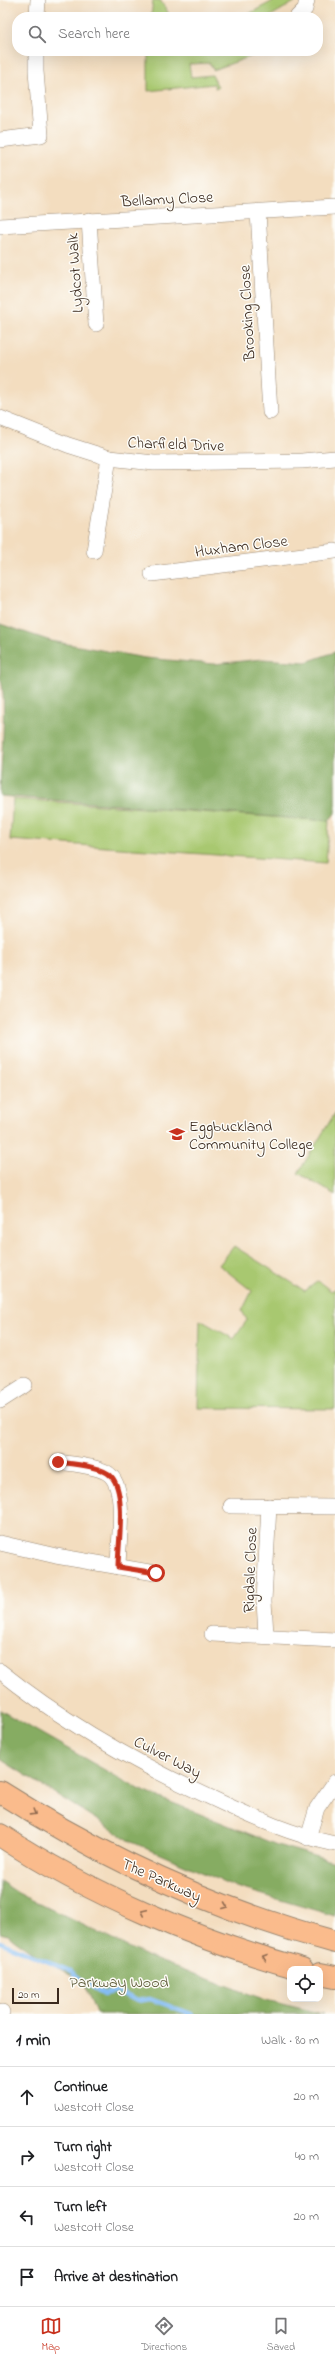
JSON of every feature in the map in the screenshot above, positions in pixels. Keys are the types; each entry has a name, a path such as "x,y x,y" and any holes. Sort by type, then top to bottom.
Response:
{"highway":[{"name":"The Parkway","path":"0,1792 42,1819 155,1878 228,1908 296,1932 335,1942"},
{"path":"0,1835 83,1882 145,1912 222,1944 292,1966"},
{"path":"323,1975 335,1977"}],"street":[{"path":"37,12 38,0"},
{"path":"302,12 305,9 307,0"},
{"path":"0,140 41,135 36,56"},
{"name":"Bellamy Close","path":"0,226 335,207"},
{"name":"Brooking Close","path":"258,212 270,412"},
{"name":"Lydcot Walk","path":"88,220 96,324"},
{"name":"Charfield Drive","path":"0,418 68,446 109,458 154,463 302,461 335,458"},
{"path":"94,550 109,458"},
{"name":"Huxham Close","path":"152,574 335,552"},
{"path":"0,1401 25,1385"},
{"path":"58,1462 90,1467 111,1475 118,1488 120,1501 118,1567"},
{"name":"Rigdale Close","path":"231,1506 335,1507"},
{"name":"Rigdale Close","path":"266,1635 264,1601 269,1506"},
{"path":"0,1543 34,1552 156,1573"},
{"name":"Rigdale Close","path":"212,1634 266,1635 335,1640"},
{"name":"Culver Way","path":"0,1671 24,1691 94,1737 163,1776 248,1815 308,1838 335,1844"},
{"path":"308,1838 317,1808 335,1782"}],"green space":[{"path":"153,0 160,0 168,12 152,12"},
{"path":"275,0 298,0 278,12 252,12"},
{"path":"148,56 252,56 213,70 210,63 189,64 191,77 212,75 218,87 215,88 214,84 148,91"},
{"path":"0,624 51,641 145,658 214,664 262,659 306,662 335,652 335,813 329,821 0,796 4,716 0,678"},
{"path":"13,799 329,821 326,863 10,840"},
{"path":"335,1113 335,1195 298,1173"},
{"path":"234,1246 305,1291 318,1281 331,1291 335,1289 335,1409 198,1408 200,1320 234,1339 247,1320 242,1311 252,1291 219,1265"},
{"path":"0,1710 138,1789 277,1845 335,1862 335,1916 236,1887 132,1842 0,1759"},
{"name":"Parkway Wood","path":"0,1881 18,1893 148,1957 266,2000 323,2014 96,2014 84,1983 36,1955 8,1935 0,1933"}],"waterway":[{"path":"0,1942 71,1971 82,1981 104,1994 118,1991 137,2001 150,1999 192,2014"}],"place":[{"name":"Eggbuckland Community College","path":"177,1134"}],"route":[{"path":"58,1462 90,1467 111,1475 118,1488 120,1501 118,1567 156,1573"}]}
